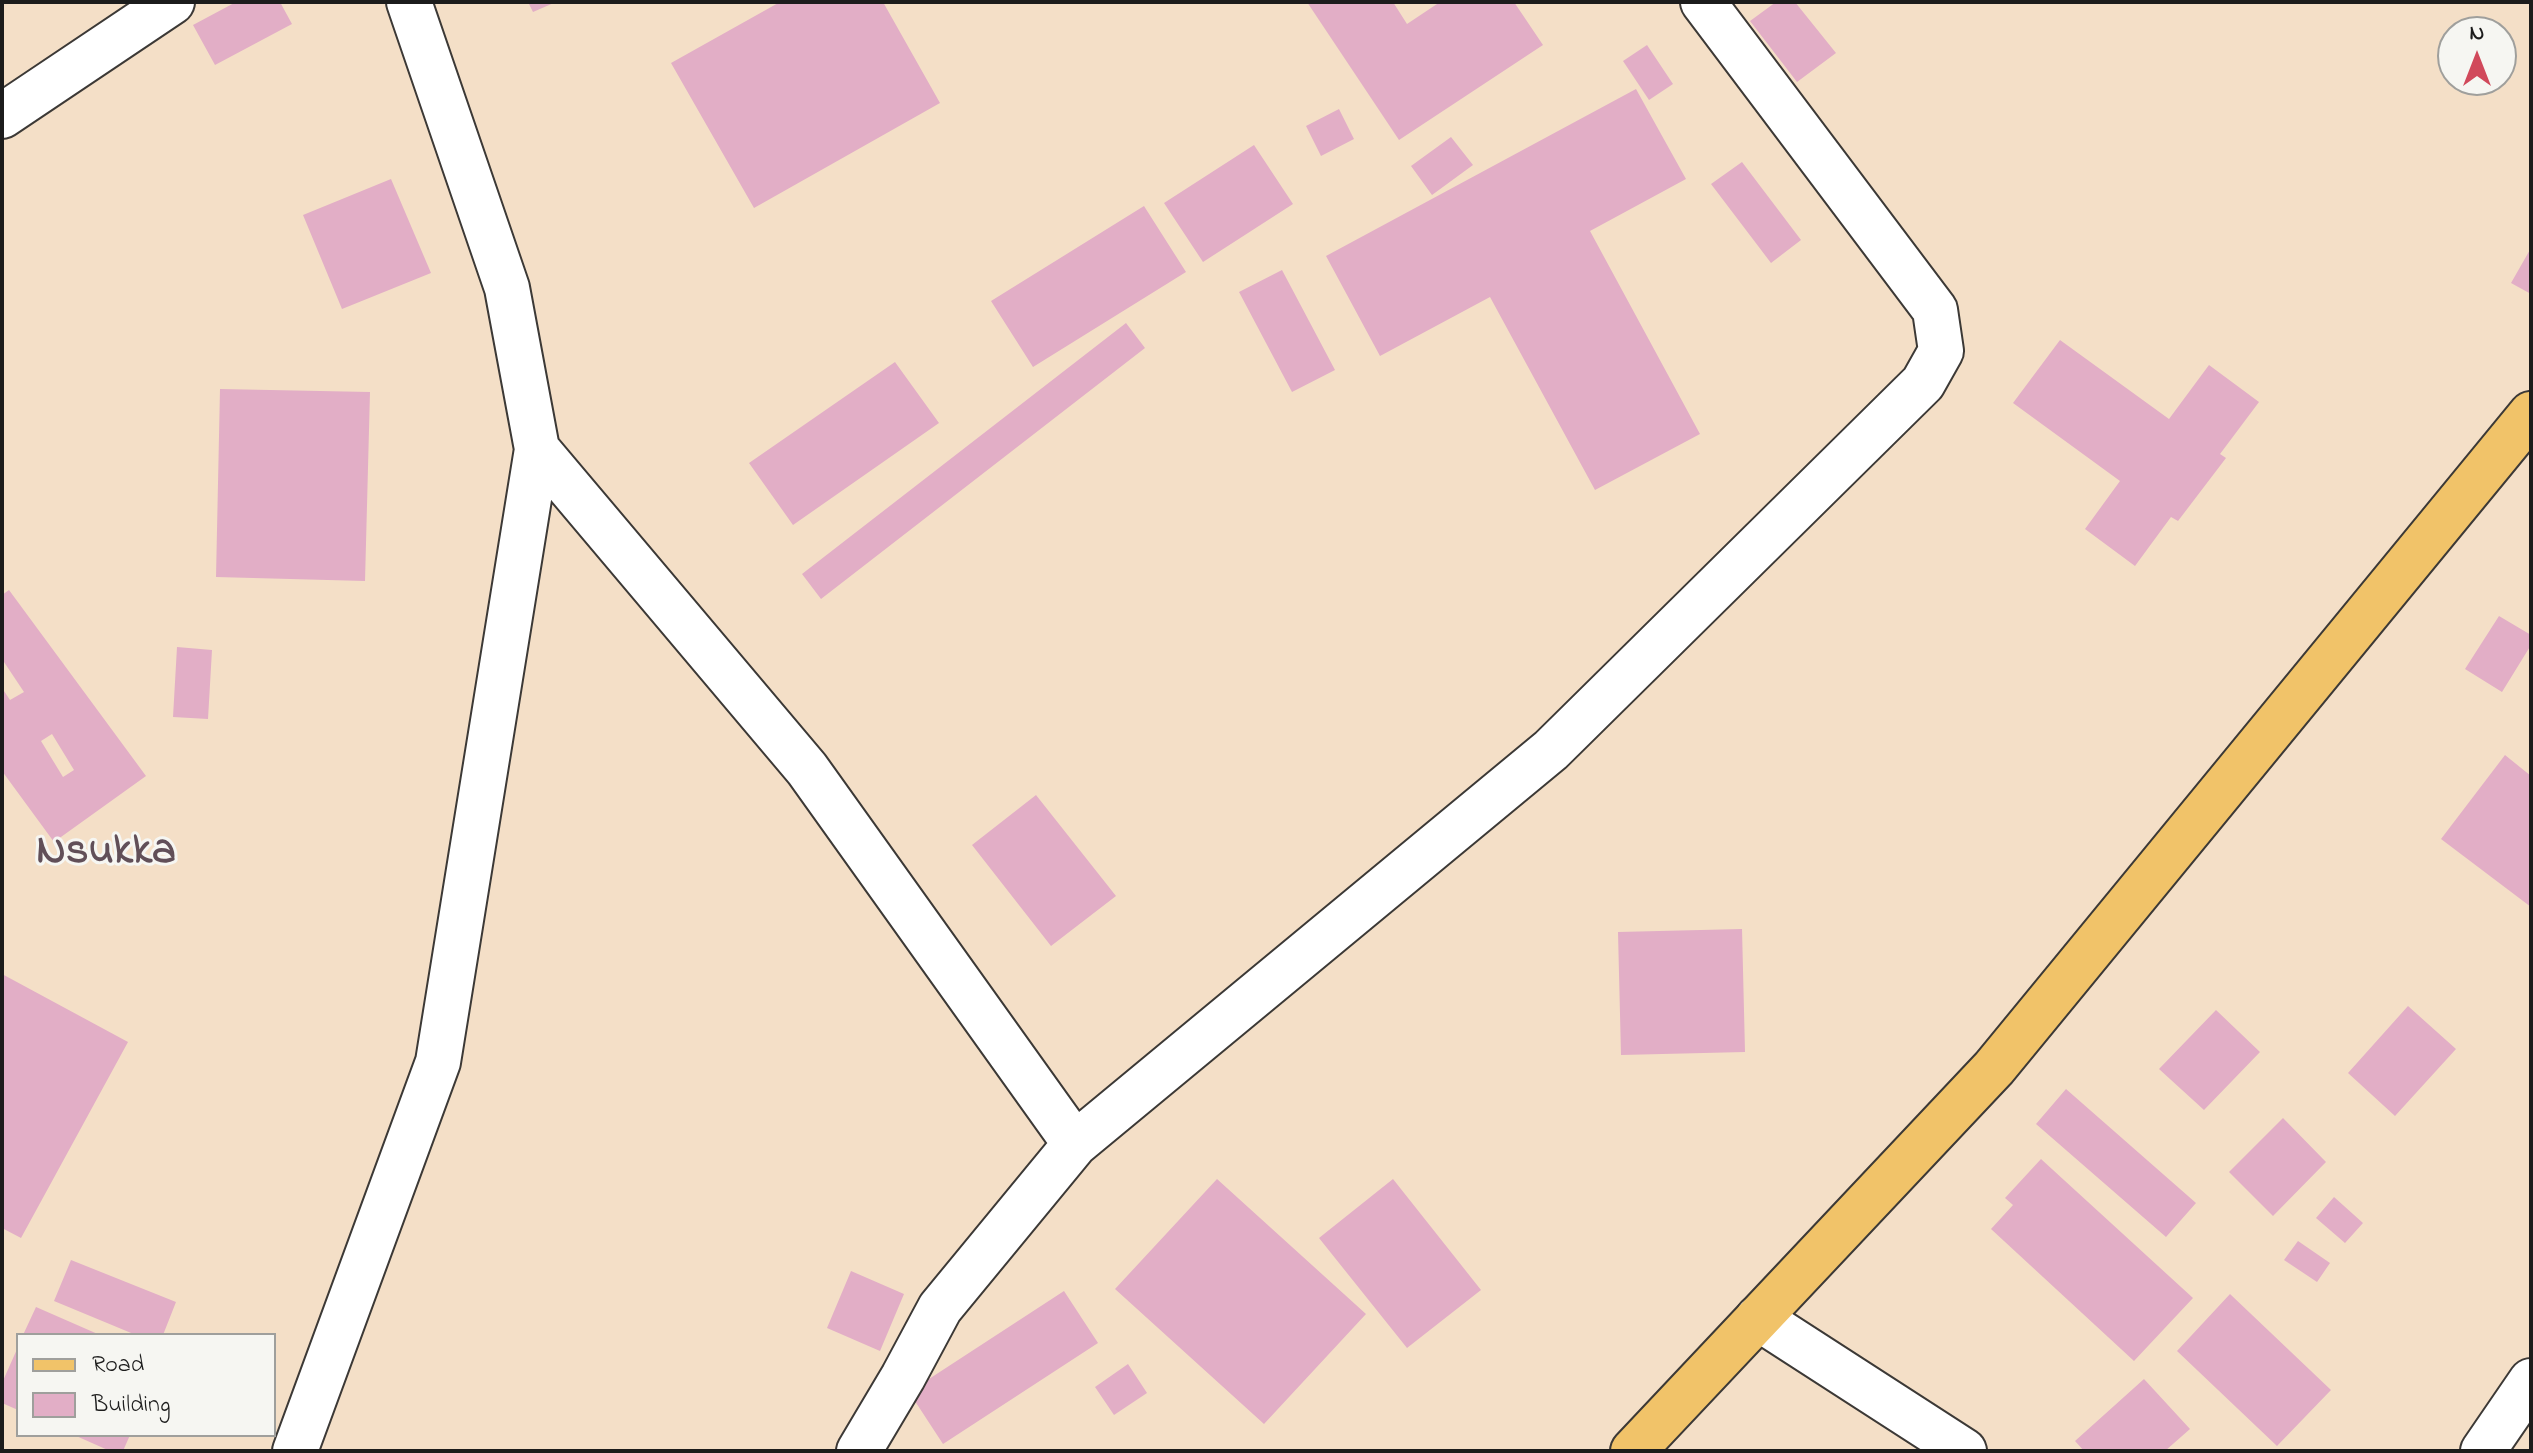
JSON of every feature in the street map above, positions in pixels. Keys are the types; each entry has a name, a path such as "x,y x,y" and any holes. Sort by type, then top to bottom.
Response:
{"main road":[{"path":"1633,1451 1994,1068 2531,414"}],"street":[{"path":"2,116 172,2"},
{"path":"295,1451 438,1062 537,449 507,288 409,2"},
{"path":"859,1451 940,1308 1075,1144 1551,750 1923,383 1941,351 1935,310 1703,2"},
{"path":"537,449 807,769 1075,1144"},
{"path":"1758,1318 1964,1451"},
{"path":"2483,1451 2531,1381"}],"building":[{"path":"236,2 280,2 292,24 215,65 193,25"},
{"path":"528,2 556,2 533,12"},
{"path":"780,2 883,2 940,103 754,208 671,63"},
{"path":"1307,2 1393,2 1407,24 1440,2 1514,2 1543,45 1399,140"},
{"path":"1776,2 1795,2 1836,53 1797,82 1750,21"},
{"path":"1647,45 1673,84 1649,100 1623,61"},
{"path":"1636,89 1686,179 1590,231 1700,434 1595,490 1490,297 1380,356 1326,256"},
{"path":"1339,109 1354,139 1321,156 1306,126"},
{"path":"1451,137 1473,165 1432,195 1411,166"},
{"path":"1254,145 1293,204 1203,262 1164,203"},
{"path":"1742,162 1801,240 1771,263 1711,184"},
{"path":"391,179 431,273 342,309 303,215"},
{"path":"1144,206 1186,272 1033,367 991,301"},
{"path":"2531,248 2531,294 2511,283"},
{"path":"1282,270 1335,370 1292,392 1239,292"},
{"path":"1126,323 1145,348 821,599 802,574"},
{"path":"2060,340 2169,419 2209,365 2259,402 2220,454 2226,458 2178,521 2171,517 2135,566 2085,529 2120,481 2013,403"},
{"path":"895,362 939,423 793,525 749,463"},
{"path":"220,389 370,392 365,581 216,577"},
{"path":"9,590 146,776 54,842 2,771 2,688 10,700 24,692 2,659 2,595","holes":["52,734 74,770 63,777 41,741"]},
{"path":"2499,616 2531,635 2531,645 2502,692 2465,669"},
{"path":"177,647 212,650 208,719 173,717"},
{"path":"2505,755 2531,776 2531,907 2441,839"},
{"path":"1036,795 1116,896 1051,946 972,845"},
{"path":"1742,929 1745,1052 1621,1055 1618,932"},
{"path":"2,974 128,1042 21,1238 2,1228"},
{"path":"2408,1006 2456,1049 2395,1116 2348,1073"},
{"path":"2216,1010 2260,1052 2204,1110 2159,1069"},
{"path":"2066,1089 2196,1203 2166,1237 2036,1124"},
{"path":"2283,1118 2326,1162 2273,1216 2229,1172"},
{"path":"2041,1159 2193,1298 2134,1361 1991,1229 2013,1205 2005,1198"},
{"path":"1217,1179 1366,1314 1264,1424 1115,1289"},
{"path":"1393,1179 1481,1290 1407,1348 1319,1238"},
{"path":"2334,1197 2363,1223 2345,1243 2316,1218"},
{"path":"2298,1241 2330,1263 2317,1282 2284,1260"},
{"path":"71,1260 176,1302 164,1333 131,1333 54,1301"},
{"path":"851,1271 904,1294 880,1351 827,1328"},
{"path":"1064,1291 1098,1343 943,1444 909,1392"},
{"path":"2230,1294 2331,1390 2277,1446 2177,1351"},
{"path":"36,1307 95,1333 24,1333"},
{"path":"16,1352 16,1409 2,1403 2,1383"},
{"path":"1128,1364 1147,1393 1114,1415 1095,1387"},
{"path":"2144,1379 2190,1429 2165,1451 2084,1451 2075,1441"},
{"path":"78,1437 129,1437 123,1451 110,1451"}],"district":[{"name":"Nsukka","path":"106,855"}]}
